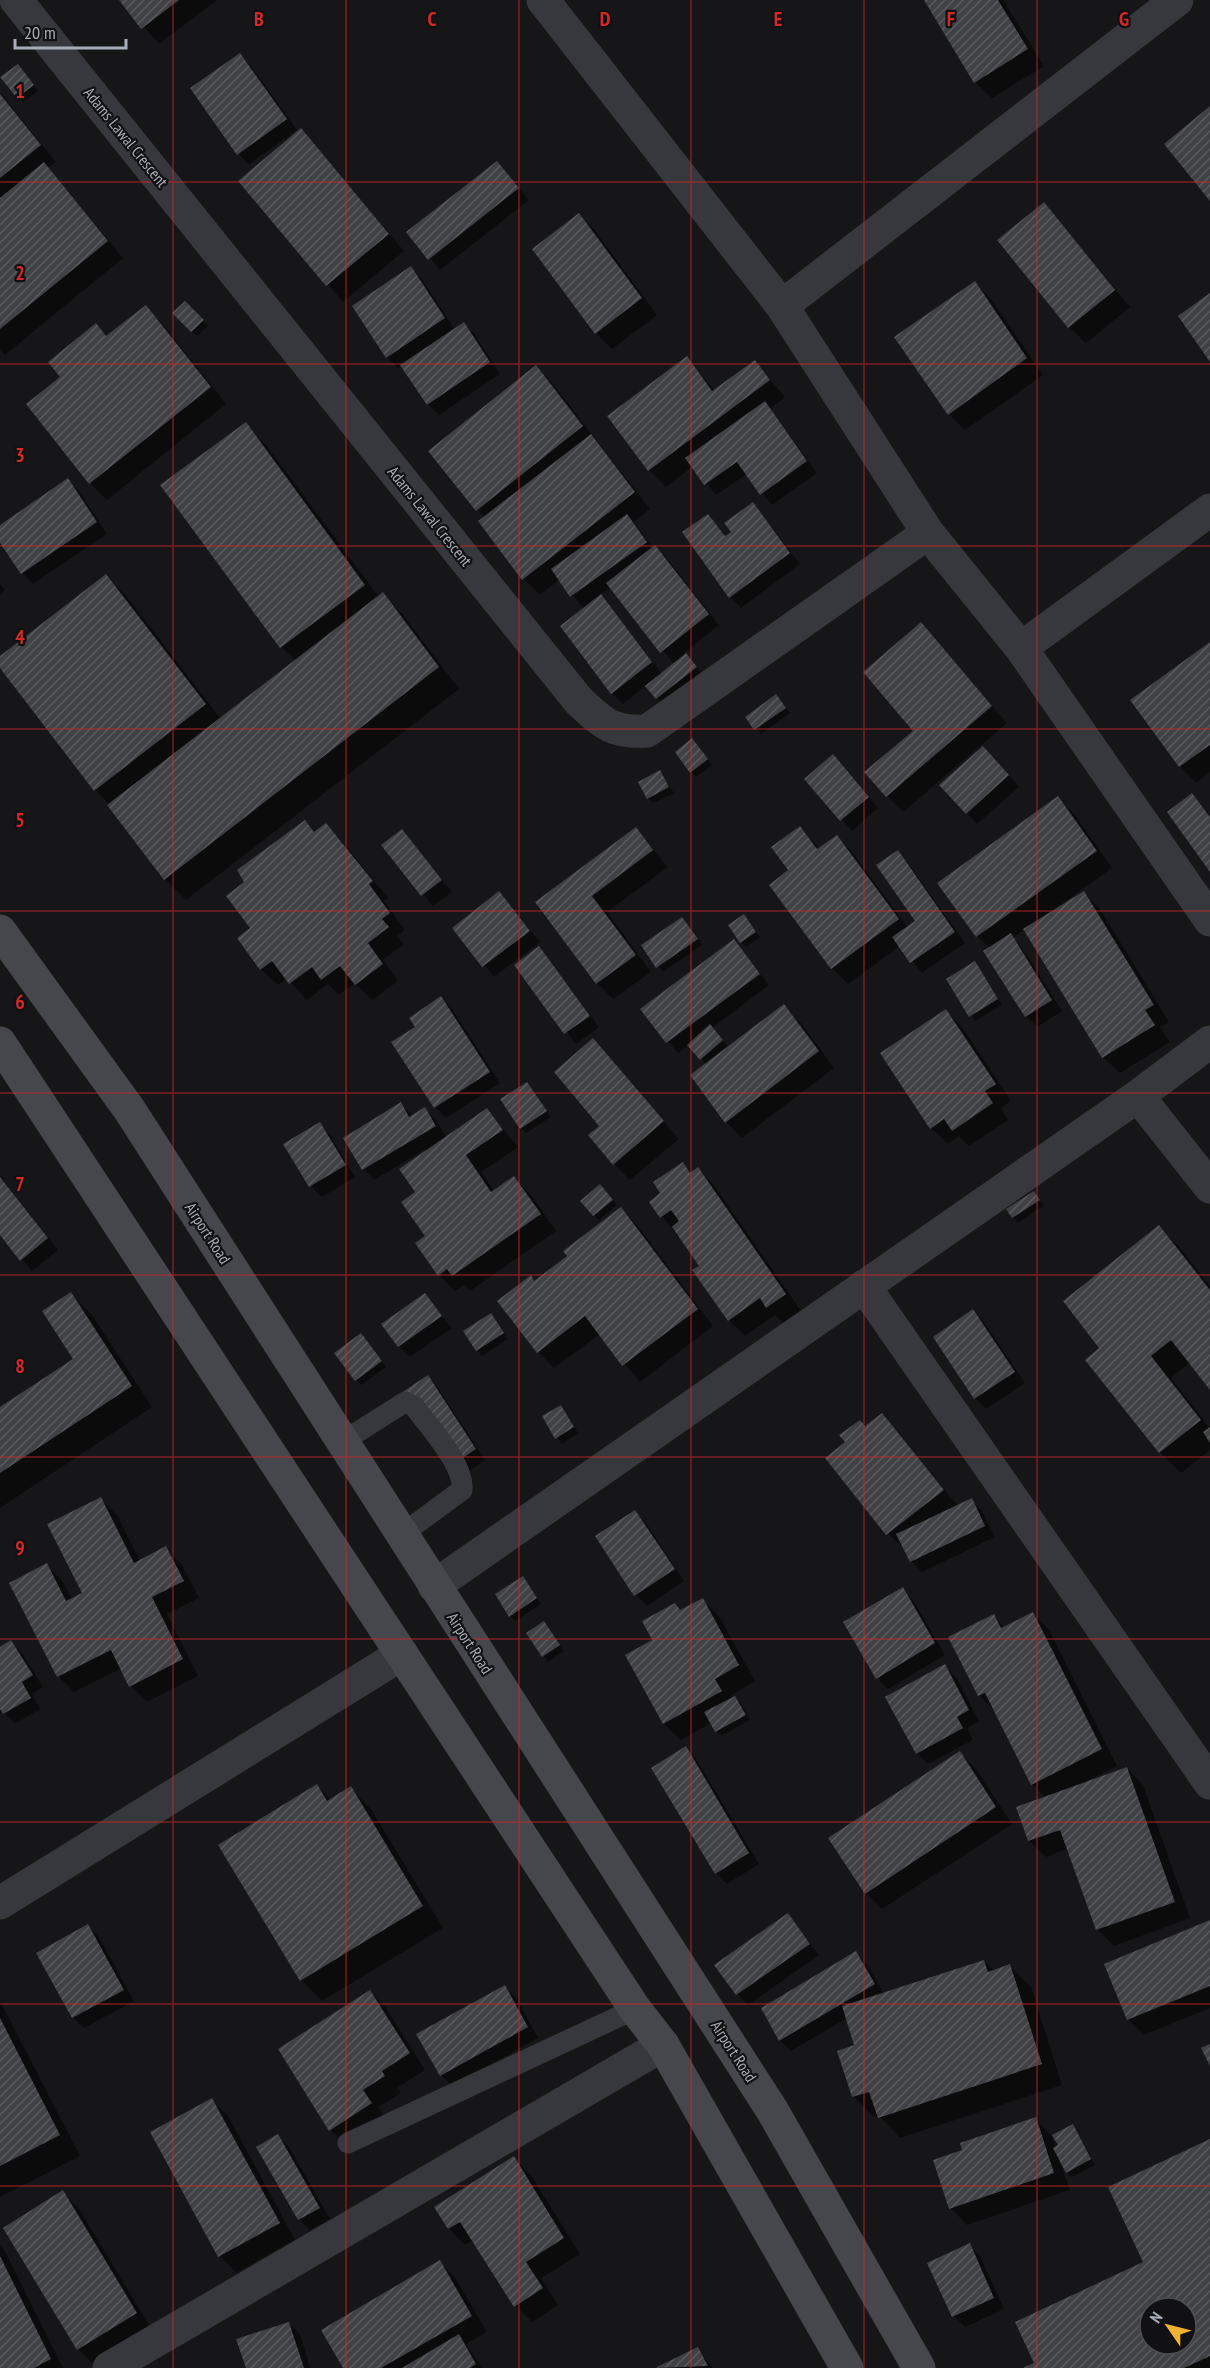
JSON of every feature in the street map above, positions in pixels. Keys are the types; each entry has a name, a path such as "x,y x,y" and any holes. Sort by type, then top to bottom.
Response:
{"main road":[{"name":"Airport Road","path":"0,931 129,1109 772,2110 919,2368"},
{"path":"0,1043 635,2009 663,2045 847,2368"}],"street":[{"name":"Adams Lawal Crescent","path":"16,0 579,701 606,726 625,733 647,731 928,532"},
{"path":"543,0 782,306 928,532 1021,648 1210,920"},
{"path":"782,306 1177,0"},
{"path":"1021,648 1210,510"},
{"path":"434,1586 1138,1096 1210,1042"},
{"path":"1138,1096 1210,1187"},
{"path":"864,1286 1210,1783"},
{"path":"0,1903 402,1654"},
{"path":"109,2368 663,2045"}],"lane":[{"path":"342,1442 405,1402 414,1406 457,1466 463,1479 462,1490 401,1535"},
{"path":"348,2143 635,2009"}],"building":[{"path":"119,0 179,0 141,29"},
{"path":"924,0 998,0 1028,49 974,83"},
{"path":"240,53 287,119 237,155 190,88"},
{"path":"18,64 34,85 17,98 0,77"},
{"path":"0,94 41,145 0,178"},
{"path":"1210,106 1210,201 1164,144"},
{"path":"301,128 389,234 326,286 238,181"},
{"path":"497,161 519,188 428,260 406,232"},
{"path":"44,162 108,241 0,329 0,198"},
{"path":"1044,202 1115,290 1068,328 997,240"},
{"path":"579,213 642,298 595,334 532,249"},
{"path":"411,266 445,318 386,358 352,306"},
{"path":"975,281 1027,358 948,415 894,337"},
{"path":"1210,293 1210,362 1178,316"},
{"path":"185,301 204,320 191,332 172,313"},
{"path":"146,305 211,387 89,484 26,404 60,377 48,362 96,323 106,336"},
{"path":"464,322 490,362 427,405 400,365"},
{"path":"687,356 712,391 755,360 770,380 648,471 607,416"},
{"path":"536,365 583,426 476,511 428,451"},
{"path":"765,401 807,461 760,495 737,462 704,485 685,458"},
{"path":"246,422 365,585 280,648 160,485"},
{"path":"591,434 635,492 522,580 478,521"},
{"path":"68,478 97,522 21,574 0,543 0,525"},
{"path":"753,502 790,553 729,598 682,532 708,514 725,536 731,532 724,523"},
{"path":"627,514 647,542 570,597 551,569"},
{"path":"655,545 709,614 660,653 606,583"},
{"path":"106,574 206,704 94,791 0,668 0,656"},
{"path":"383,592 439,667 164,880 107,805"},
{"path":"601,594 652,662 611,694 560,626"},
{"path":"921,622 992,706 886,797 864,772 913,731 863,672"},
{"path":"1210,642 1210,745 1179,767 1130,700"},
{"path":"686,653 697,667 656,699 645,686"},
{"path":"776,694 786,708 754,730 745,717"},
{"path":"692,738 708,759 690,773 675,752"},
{"path":"983,746 1009,775 966,814 939,785"},
{"path":"833,754 869,797 840,821 804,779"},
{"path":"660,770 669,787 647,799 638,782"},
{"path":"1192,793 1210,817 1210,872 1167,812"},
{"path":"1058,796 1097,851 976,937 937,883"},
{"path":"305,820 314,832 326,823 373,881 369,884 390,913 382,919 389,927 368,943 383,964 355,985 340,966 321,980 312,967 289,984 272,961 260,970 237,938 250,928 226,896 244,882 237,870"},
{"path":"800,826 817,849 837,835 899,919 831,969 769,885 788,870 771,847"},
{"path":"636,827 653,850 592,896 636,955 596,984 535,902"},
{"path":"402,829 442,880 421,896 381,845"},
{"path":"898,850 955,932 910,963 892,937 915,921 876,865"},
{"path":"499,891 530,931 482,967 452,928"},
{"path":"1084,891 1154,1005 1145,1010 1155,1025 1102,1058 1023,929"},
{"path":"744,914 756,932 740,943 728,925"},
{"path":"682,917 698,939 656,968 641,945"},
{"path":"1011,933 1052,1000 1025,1017 983,951"},
{"path":"734,939 760,974 666,1043 640,1009"},
{"path":"539,946 590,1016 564,1034 514,965"},
{"path":"975,961 998,999 969,1017 946,979"},
{"path":"441,996 490,1072 434,1108 391,1042 415,1027 409,1018"},
{"path":"784,1004 819,1051 725,1123 690,1075"},
{"path":"946,1009 996,1084 985,1091 993,1103 952,1131 944,1119 930,1129 880,1053"},
{"path":"710,1024 723,1040 700,1060 687,1045"},
{"path":"593,1038 664,1121 613,1165 588,1135 599,1126 554,1072"},
{"path":"527,1082 547,1111 520,1129 500,1099"},
{"path":"401,1102 409,1117 425,1107 436,1126 362,1170 343,1138"},
{"path":"487,1108 503,1130 466,1155 491,1192 514,1176 541,1214 452,1276 447,1269 438,1276 415,1243 425,1236 401,1202 415,1192 399,1169"},
{"path":"320,1122 346,1165 309,1187 283,1144"},
{"path":"683,1162 690,1173 698,1167 786,1294 766,1308 760,1298 728,1321 692,1270 699,1266 672,1227 679,1221 671,1210 660,1218 649,1202 660,1193 653,1182"},
{"path":"0,1177 48,1238 20,1261 0,1235"},
{"path":"600,1184 613,1200 593,1216 580,1201"},
{"path":"1034,1191 1040,1200 1012,1218 1006,1209"},
{"path":"621,1207 698,1309 622,1366 585,1316 537,1353 497,1301 531,1275 534,1281 567,1256 563,1251"},
{"path":"1159,1225 1210,1290 1210,1390 1171,1340 1151,1356 1201,1420 1159,1453 1085,1360 1099,1348 1063,1301"},
{"path":"71,1292 132,1386 0,1473 0,1407 73,1359 42,1311"},
{"path":"425,1293 442,1316 398,1347 381,1324"},
{"path":"973,1309 1015,1372 974,1399 933,1337"},
{"path":"491,1313 504,1333 476,1351 463,1331"},
{"path":"361,1333 382,1361 355,1381 334,1353"},
{"path":"428,1375 476,1449 449,1467 401,1393"},
{"path":"561,1405 574,1427 555,1439 542,1416"},
{"path":"882,1413 944,1490 886,1535 825,1458 845,1442 839,1435 860,1420 865,1426"},
{"path":"1210,1427 1210,1443 1203,1432"},
{"path":"101,1497 134,1563 166,1546 184,1581 152,1597 183,1659 129,1687 111,1650 57,1677 9,1583 47,1563 66,1601 82,1593 47,1524"},
{"path":"972,1498 985,1526 910,1562 896,1534"},
{"path":"635,1510 675,1569 634,1596 595,1536"},
{"path":"523,1576 537,1598 509,1617 495,1594"},
{"path":"903,1587 935,1643 876,1679 843,1622"},
{"path":"703,1598 739,1665 715,1679 722,1691 663,1724 625,1655 652,1640 642,1621 675,1603 680,1610"},
{"path":"1033,1612 1102,1749 1031,1785 985,1693 978,1696 948,1637 994,1614 1001,1628"},
{"path":"544,1621 560,1645 542,1657 526,1633"},
{"path":"11,1640 33,1675 22,1682 31,1698 3,1714 0,1709 0,1647"},
{"path":"945,1664 969,1710 957,1717 963,1728 916,1754 885,1697"},
{"path":"735,1696 746,1715 715,1732 704,1712"},
{"path":"686,1746 749,1853 715,1874 651,1768"},
{"path":"960,1751 996,1807 865,1894 828,1838"},
{"path":"1127,1767 1175,1902 1096,1930 1060,1830 1028,1841 1016,1807"},
{"path":"317,1784 327,1801 351,1786 423,1906 300,1981 218,1845"},
{"path":"788,1913 810,1944 736,1995 714,1965"},
{"path":"1210,1920 1210,1986 1127,2020 1104,1964"},
{"path":"88,1924 124,1990 72,2018 36,1953"},
{"path":"856,1951 875,1984 779,2041 761,2008"},
{"path":"984,1960 988,1972 1010,1964 1042,2064 878,2118 869,2092 852,2097 837,2051 854,2045 842,2006"},
{"path":"505,1985 528,2027 440,2076 416,2034"},
{"path":"370,1990 410,2053 382,2071 385,2076 363,2090 372,2103 329,2131 278,2049"},
{"path":"0,2018 60,2135 0,2166"},
{"path":"1210,2044 1210,2066 1201,2048"},
{"path":"212,2098 280,2223 218,2257 150,2132"},
{"path":"1036,2117 1054,2173 949,2209 933,2160 962,2150 960,2143"},
{"path":"1073,2124 1091,2159 1066,2173 1053,2148 1058,2145 1052,2135"},
{"path":"278,2134 320,2208 298,2220 256,2147"},
{"path":"1210,2139 1210,2356 1184,2368 1023,2368 1034,2363 1015,2322 1143,2262 1108,2187"},
{"path":"514,2156 564,2238 526,2262 543,2288 514,2307 460,2222 448,2229 434,2207"},
{"path":"63,2190 137,2313 77,2350 3,2228"},
{"path":"970,2243 994,2298 952,2317 927,2263"},
{"path":"0,2256 51,2359 34,2368 0,2368"},
{"path":"440,2260 472,2316 381,2368 343,2368 321,2330"},
{"path":"289,2322 304,2368 246,2368 236,2339"},
{"path":"459,2334 476,2364 470,2368 402,2368"},
{"path":"698,2347 708,2366 655,2368"}]}
